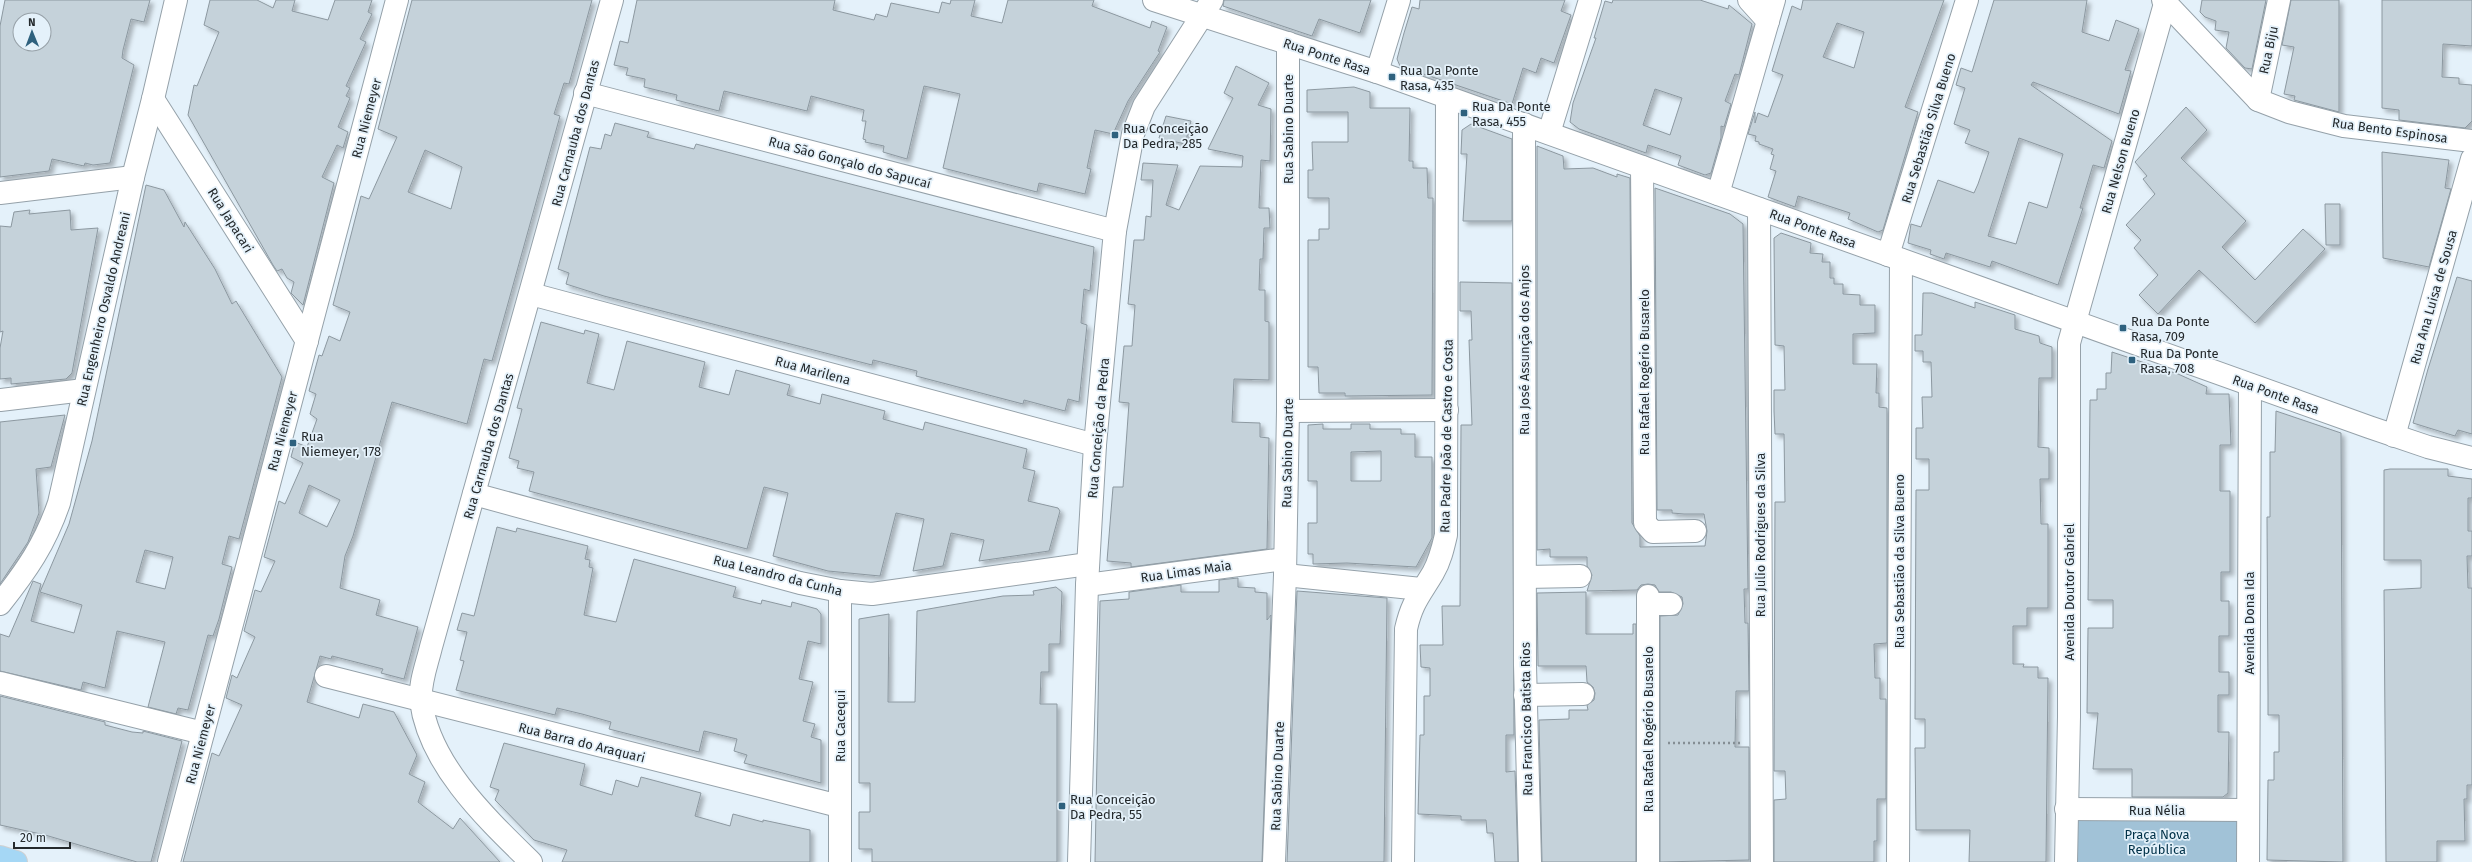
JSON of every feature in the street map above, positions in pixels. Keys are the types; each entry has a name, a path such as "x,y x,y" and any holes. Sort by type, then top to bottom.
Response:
{"main road":[{"path":"0,857 16,862"}],"street":[{"name":"Rua Engenheiro Osvaldo Andreani","path":"0,604 29,568 50,529 72,454 84,390 133,177 176,0"},
{"name":"Rua Niemeyer","path":"169,862 397,0"},
{"name":"Rua Carnauba dos Dantas","path":"531,862 477,809 450,771 436,747 421,701 424,678 431,647 531,294 585,93 612,0"},
{"name":"Rua Ponte Rasa","path":"1154,0 1207,8 1288,43 1377,72 1524,124 2394,436 2472,458"},
{"path":"1377,72 1399,0"},
{"path":"1549,133 1590,0"},
{"path":"1749,0 1768,21"},
{"path":"1718,194 1774,0"},
{"name":"Rua Sebastião Silva Bueno","path":"1894,257 1967,0"},
{"name":"Rua Bento Espinosa","path":"2165,0 2258,100 2289,112 2344,126 2472,141"},
{"name":"Rua Nelson Bueno","path":"2074,322 2165,0"},
{"name":"Rua Biju","path":"2258,100 2279,0"},
{"name":"Rua Conceição da Pedra","path":"1079,862 1086,585 1095,444 1115,231 1133,134 1144,106 1207,8"},
{"name":"Rua Sabino Duarte","path":"1274,862 1285,567 1288,411 1288,43"},
{"name":"Rua São Gonçalo do Sapucaí","path":"585,93 1115,231"},
{"name":"Rua Padre João de Castro e Costa","path":"1403,862 1406,629 1410,608 1433,573 1441,556 1446,535 1447,97"},
{"name":"Rua Japacari","path":"153,99 307,341"},
{"name":"Rua José Assunção dos Anjos","path":"1524,124 1525,576"},
{"name":"Rua Ana Luisa de Sousa","path":"2394,436 2472,158"},
{"name":"Rua Rafael Rogério Busarelo","path":"1642,167 1645,523 1653,532 1695,531"},
{"path":"0,193 133,177"},
{"name":"Rua Julio Rodrigues da Silva","path":"1759,209 1762,862"},
{"name":"Rua Sebastião da Silva Bueno","path":"1894,257 1898,862"},
{"name":"Rua Marilena","path":"531,294 1095,444"},
{"name":"Avenida Doutor Gabriel","path":"2066,862 2069,717 2069,343 2074,322"},
{"name":"Avenida Dona Ida","path":"2248,862 2250,385"},
{"path":"0,400 84,390"},
{"path":"1288,411 1447,410"},
{"name":"Rua Leandro da Cunha","path":"474,494 800,583 840,591 872,594 1088,564"},
{"name":"Rua Limas Maia","path":"1086,585 1285,567 1422,589"},
{"path":"1525,576 1580,576"},
{"name":"Rua Francisco Batista Rios","path":"1525,576 1525,695 1530,862"},
{"name":"Rua Cacequi","path":"840,591 840,862"},
{"name":"Rua Rafael Rogério Busarelo","path":"1648,862 1648,600 1672,604"},
{"name":"Rua Barra do Araquari","path":"326,676 839,806"},
{"path":"0,683 203,733"},
{"path":"1525,695 1583,694"},
{"name":"Rua Nélia","path":"2066,809 2248,810"}],"path":[{"path":"1648,743 1761,743"}],"green space":[{"name":"Praça Nova República","path":"2076,820 2239,821 2239,862 2075,862"}],"building":[{"path":"5,0 150,0 144,22 131,19 123,50 122,58 134,65 110,163 93,165 85,163 84,166 52,159 49,171 0,177 0,26"},
{"path":"210,0 257,0 273,8 276,0 295,0 292,11 328,20 335,0 372,0 368,12 372,14 360,39 366,42 346,86 350,88 346,96 350,98 338,127 348,132 343,148 337,145 322,177 334,183 303,305 291,293 294,282 287,278 282,269 277,271 273,265 188,115 194,85 197,86 219,32 204,25"},
{"path":"412,0 592,0 569,84 564,83 554,114 560,116 492,361 484,359 467,424 392,402 353,536 345,556 340,588 380,600 376,615 418,627 404,679 381,673 383,669 332,656 331,659 320,656 307,702 359,718 363,704 394,712 417,755 409,774 425,782 418,802 453,829 460,818 500,862 183,862 212,753 219,756 242,705 226,698 232,675 237,678 255,637 244,631 255,590 261,592 275,561 264,557 279,501 285,504 303,463 291,457 295,442 307,447 317,419 310,414 316,394 309,391 319,355 322,356 329,336 340,341 350,312 333,305 361,196 369,199 397,137 378,129","holes":["425,150 462,167 451,209 408,192","309,485 340,500 327,527 299,513"]},
{"path":"637,0 835,0 833,10 874,20 876,14 887,17 891,3 939,13 942,2 950,4 951,0 975,0 971,16 1002,23 1008,0 1094,0 1092,6 1150,28 1152,21 1167,27 1158,51 1160,52 1128,101 1113,134 1095,130 1087,168 1091,169 1085,194 1039,183 1037,192 943,168 960,94 924,86 907,159 883,152 884,146 865,142 866,140 863,139 866,121 862,121 864,110 811,96 807,111 724,91 719,111 676,100 677,95 644,87 645,79 626,75 628,68 614,65 620,41 628,43"},
{"path":"1224,0 1371,0 1360,33 1319,19 1312,36 1223,6"},
{"path":"1420,0 1565,0 1561,11 1571,15 1554,63 1541,58 1536,73 1523,68 1512,104 1400,66 1397,59 1404,33 1412,7 1419,9"},
{"path":"1613,0 1700,0 1728,9 1729,5 1752,24 1739,75 1735,74 1725,101 1731,104 1724,127 1721,126 1721,138 1711,173 1705,175 1678,165 1681,156 1648,145 1646,153 1579,129 1570,122 1573,103 1596,38 1594,38 1605,1 1612,3","holes":["1655,89 1682,98 1670,135 1643,125"]},
{"path":"1803,0 1944,0 1905,107 1918,112 1883,230 1878,232 1848,219 1850,213 1798,196 1795,207 1768,197 1776,171 1770,169 1774,155 1771,154 1773,149 1759,144 1759,142 1755,141 1756,136 1748,134 1755,112 1755,123 1758,113 1768,117 1783,75 1772,71 1792,6 1801,10","holes":["1837,23 1864,32 1854,68 1823,57"]},
{"path":"1994,0 2087,0 2082,32 2109,41 2116,20 2139,29 2125,70 2131,71 2119,114 2033,82 2031,85 2112,141 2104,168 2093,165 2080,208 2083,208 2058,285 1992,261 1990,267 1946,253 1944,259 1930,254 1931,250 1908,243 1911,224 1921,227 1938,180 1974,193 1978,184 1989,152 1965,143 1970,130 1954,124 1965,88 1956,85 1961,68 1972,72","holes":["2019,138 2063,154 2047,208 2029,202 2016,244 1988,236"]},
{"path":"2202,0 2266,0 2252,69 2245,68 2226,48 2229,32 2215,30 2216,21 2205,17 2200,12"},
{"path":"2291,0 2339,0 2339,112 2294,100 2295,96 2284,94 2294,47 2282,45"},
{"path":"2382,0 2472,0 2472,46 2443,44 2442,77 2459,78 2459,84 2472,85 2472,121 2465,128 2399,120 2399,110 2382,108"},
{"path":"1236,66 1269,83 1258,105 1271,109 1270,161 1261,160 1259,208 1269,208 1270,228 1264,228 1263,259 1260,259 1259,290 1265,290 1265,321 1269,322 1269,380 1234,379 1232,422 1260,423 1260,437 1269,438 1267,549 1131,567 1131,563 1107,561 1113,487 1123,487 1129,403 1119,402 1124,346 1132,346 1135,305 1128,304 1134,240 1144,240 1146,216 1151,217 1153,180 1141,180 1143,163 1178,165 1166,205 1179,210 1200,166 1242,167 1243,156 1208,149 1233,98 1224,93"},
{"path":"1354,87 1370,92 1370,108 1410,108 1409,161 1413,161 1413,168 1427,168 1428,198 1433,198 1432,395 1345,396 1345,393 1319,393 1318,367 1308,367 1308,240 1319,240 1319,229 1329,229 1329,198 1308,198 1308,170 1313,170 1312,142 1348,142 1348,112 1307,112 1307,90"},
{"path":"2186,107 2207,130 2181,158 2246,221 2222,247 2255,280 2303,229 2325,249 2255,323 2199,270 2158,314 2139,295 2158,275 2134,248 2141,240 2126,225 2155,194 2143,179 2147,176 2135,162"},
{"path":"1166,116 1191,121 1185,144 1159,138"},
{"path":"615,123 649,132 647,137 694,149 696,144 1094,247 1090,291 1084,289 1081,323 1087,325 1079,402 1068,399 1065,411 1024,400 1023,404 916,376 917,371 873,360 872,365 604,296 566,284 569,273 558,269 590,147 601,149 605,134 611,136"},
{"path":"1471,124 1512,139 1512,221 1463,221 1467,154 1461,154 1462,130"},
{"path":"1537,146 1563,156 1564,169 1593,168 1617,177 1617,174 1630,178 1632,523 1640,536 1640,547 1705,546 1707,531 1704,514 1672,513 1672,510 1657,510 1655,188 1730,214 1743,224 1748,589 1744,589 1745,623 1748,623 1749,691 1736,691 1735,747 1749,747 1749,860 1660,862 1660,616 1678,615 1683,604 1682,597 1671,592 1659,592 1655,585 1648,584 1641,585 1637,590 1587,591 1592,575 1587,566 1587,557 1550,557 1550,549 1537,550"},
{"path":"2382,152 2449,160 2445,188 2451,189 2429,267 2383,258"},
{"path":"146,185 164,190 184,227 185,222 215,269 232,304 236,301 282,377 239,539 229,536 222,564 232,567 219,619 213,636 208,635 188,710 178,708 176,714 148,707 165,642 117,631 105,688 83,682 81,690 0,671 0,634 9,637 33,581 41,584 31,621 74,633 82,605 40,592 69,524 92,441","holes":["145,550 173,557 165,589 136,582"]},
{"path":"2325,204 2340,204 2340,245 2326,245"},
{"path":"30,210 29,214 70,210 71,230 98,228 72,373 66,379 11,384 11,378 0,379 0,348 3,331 0,332 0,226 11,227 14,212"},
{"path":"1781,233 1811,243 1810,253 1823,254 1822,262 1830,262 1830,278 1834,278 1834,284 1843,284 1843,294 1860,295 1860,305 1875,305 1875,333 1853,334 1853,364 1877,364 1876,393 1879,393 1879,407 1887,408 1887,643 1874,644 1875,678 1880,678 1880,699 1886,699 1886,799 1877,799 1877,841 1874,841 1874,862 1774,862 1774,800 1786,799 1785,771 1774,771 1775,502 1785,502 1784,434 1775,434 1774,411 1774,390 1785,390 1784,346 1775,345 1774,238"},
{"path":"2457,277 2472,281 2472,434 2458,430 2455,436 2413,423 2428,369"},
{"path":"1460,282 1512,283 1514,735 1506,735 1506,772 1515,771 1518,862 1495,862 1493,833 1487,833 1486,820 1461,820 1461,816 1418,814 1420,735 1424,735 1424,696 1430,696 1430,668 1421,667 1420,645 1443,645 1442,606 1460,606 1461,425 1472,425 1469,340 1472,340 1471,311 1460,311"},
{"path":"1923,293 1932,293 1975,308 1975,302 2015,315 2015,329 2039,336 2040,343 2052,347 2052,378 2039,378 2038,447 2049,448 2049,479 2040,479 2041,524 2048,524 2048,608 2027,608 2027,626 2013,626 2013,664 2024,664 2023,667 2038,667 2038,678 2048,678 2046,862 1969,862 1970,830 1916,830 1915,748 1925,748 1925,719 1915,719 1916,490 1929,490 1929,459 1916,459 1916,428 1923,428 1922,397 1932,397 1931,362 1923,362 1923,351 1915,351 1915,335 1922,335"},
{"path":"541,322 584,334 585,330 599,334 587,383 614,390 627,341 705,362 699,387 729,395 736,370 790,385 787,395 820,404 822,394 885,411 883,419 923,430 925,422 1027,449 1023,468 1035,471 1028,501 1058,508 1060,511 1049,551 979,561 984,540 951,533 943,566 913,571 924,519 896,513 880,576 828,571 773,556 788,493 764,487 747,549 529,491 534,472 517,468 519,461 509,458 522,409 517,408"},
{"path":"2112,352 2178,374 2207,387 2206,394 2229,394 2231,445 2220,445 2220,491 2230,491 2230,572 2221,572 2221,601 2229,601 2229,636 2219,636 2219,672 2229,672 2229,695 2218,695 2218,732 2229,732 2228,793 2223,797 2132,797 2132,769 2093,769 2098,713 2087,713 2088,628 2113,628 2113,600 2088,600 2090,400 2097,400 2097,389 2106,389 2106,373 2111,373"},
{"path":"2276,411 2341,433 2343,862 2267,860 2268,780 2274,780 2274,752 2279,752 2279,715 2268,715 2267,517 2270,517 2270,452 2275,452"},
{"path":"65,415 51,467 36,469 39,513 28,542 0,584 0,422"},
{"path":"1323,424 1323,429 1351,429 1351,424 1370,424 1370,429 1401,429 1401,434 1415,434 1415,457 1432,457 1432,538 1416,567 1347,563 1313,564 1313,554 1308,554 1308,523 1317,523 1317,481 1308,481 1308,425","holes":["1381,451 1381,481 1351,481 1351,452"]},
{"path":"2448,469 2448,476 2472,479 2472,498 2468,498 2468,531 2472,531 2472,556 2467,556 2468,588 2472,588 2472,785 2467,785 2467,799 2464,799 2465,841 2437,841 2437,862 2386,862 2384,590 2421,588 2421,560 2384,560 2384,470"},
{"path":"497,527 516,532 517,528 588,546 585,559 590,560 589,567 593,568 584,615 616,622 634,559 736,587 733,597 761,604 762,600 791,607 792,602 817,609 821,614 821,644 808,641 799,679 813,682 803,721 815,724 811,737 821,740 821,783 744,763 747,755 734,751 737,739 704,731 699,752 609,729 611,722 582,714 557,708 555,715 456,690 464,661 460,660 467,632 457,630 462,613 474,616"},
{"path":"1238,578 1238,587 1255,588 1255,592 1267,593 1267,620 1271,615 1262,862 1095,862 1100,601 1129,599 1129,592 1181,585 1181,592 1219,592 1219,580"},
{"path":"1056,587 1062,592 1060,644 1049,644 1049,672 1041,672 1040,704 1057,704 1057,862 872,862 872,849 859,849 859,812 870,812 870,783 859,783 859,619 889,614 888,702 915,702 917,611 1003,596 1034,595 1033,591"},
{"path":"1297,591 1387,598 1384,862 1287,862"},
{"path":"1586,592 1586,634 1633,634 1633,624 1636,624 1636,862 1542,862 1539,720 1569,719 1569,710 1588,710 1587,705 1594,700 1595,693 1593,687 1587,682 1586,666 1538,666 1537,593"},
{"path":"0,696 105,722 105,725 132,732 143,733 143,731 182,741 151,862 137,862 45,835 0,825"},
{"path":"504,743 585,764 580,785 612,795 616,780 638,787 641,777 701,793 695,816 730,826 733,814 763,822 763,820 810,830 810,862 562,862 567,850 534,840 495,800 499,790 490,787"}],"place":[{"name":"Rua Da Ponte Rasa, 435","path":"1392,77"},
{"name":"Rua Da Ponte Rasa, 455","path":"1464,113"},
{"name":"Rua Conceição Da Pedra, 285","path":"1115,135"},
{"name":"Rua Da Ponte Rasa, 709","path":"2123,328"},
{"name":"Rua Da Ponte Rasa, 708","path":"2132,360"},
{"name":"Rua Niemeyer, 178","path":"293,443"},
{"name":"Rua Conceição Da Pedra, 55","path":"1062,806"}]}
